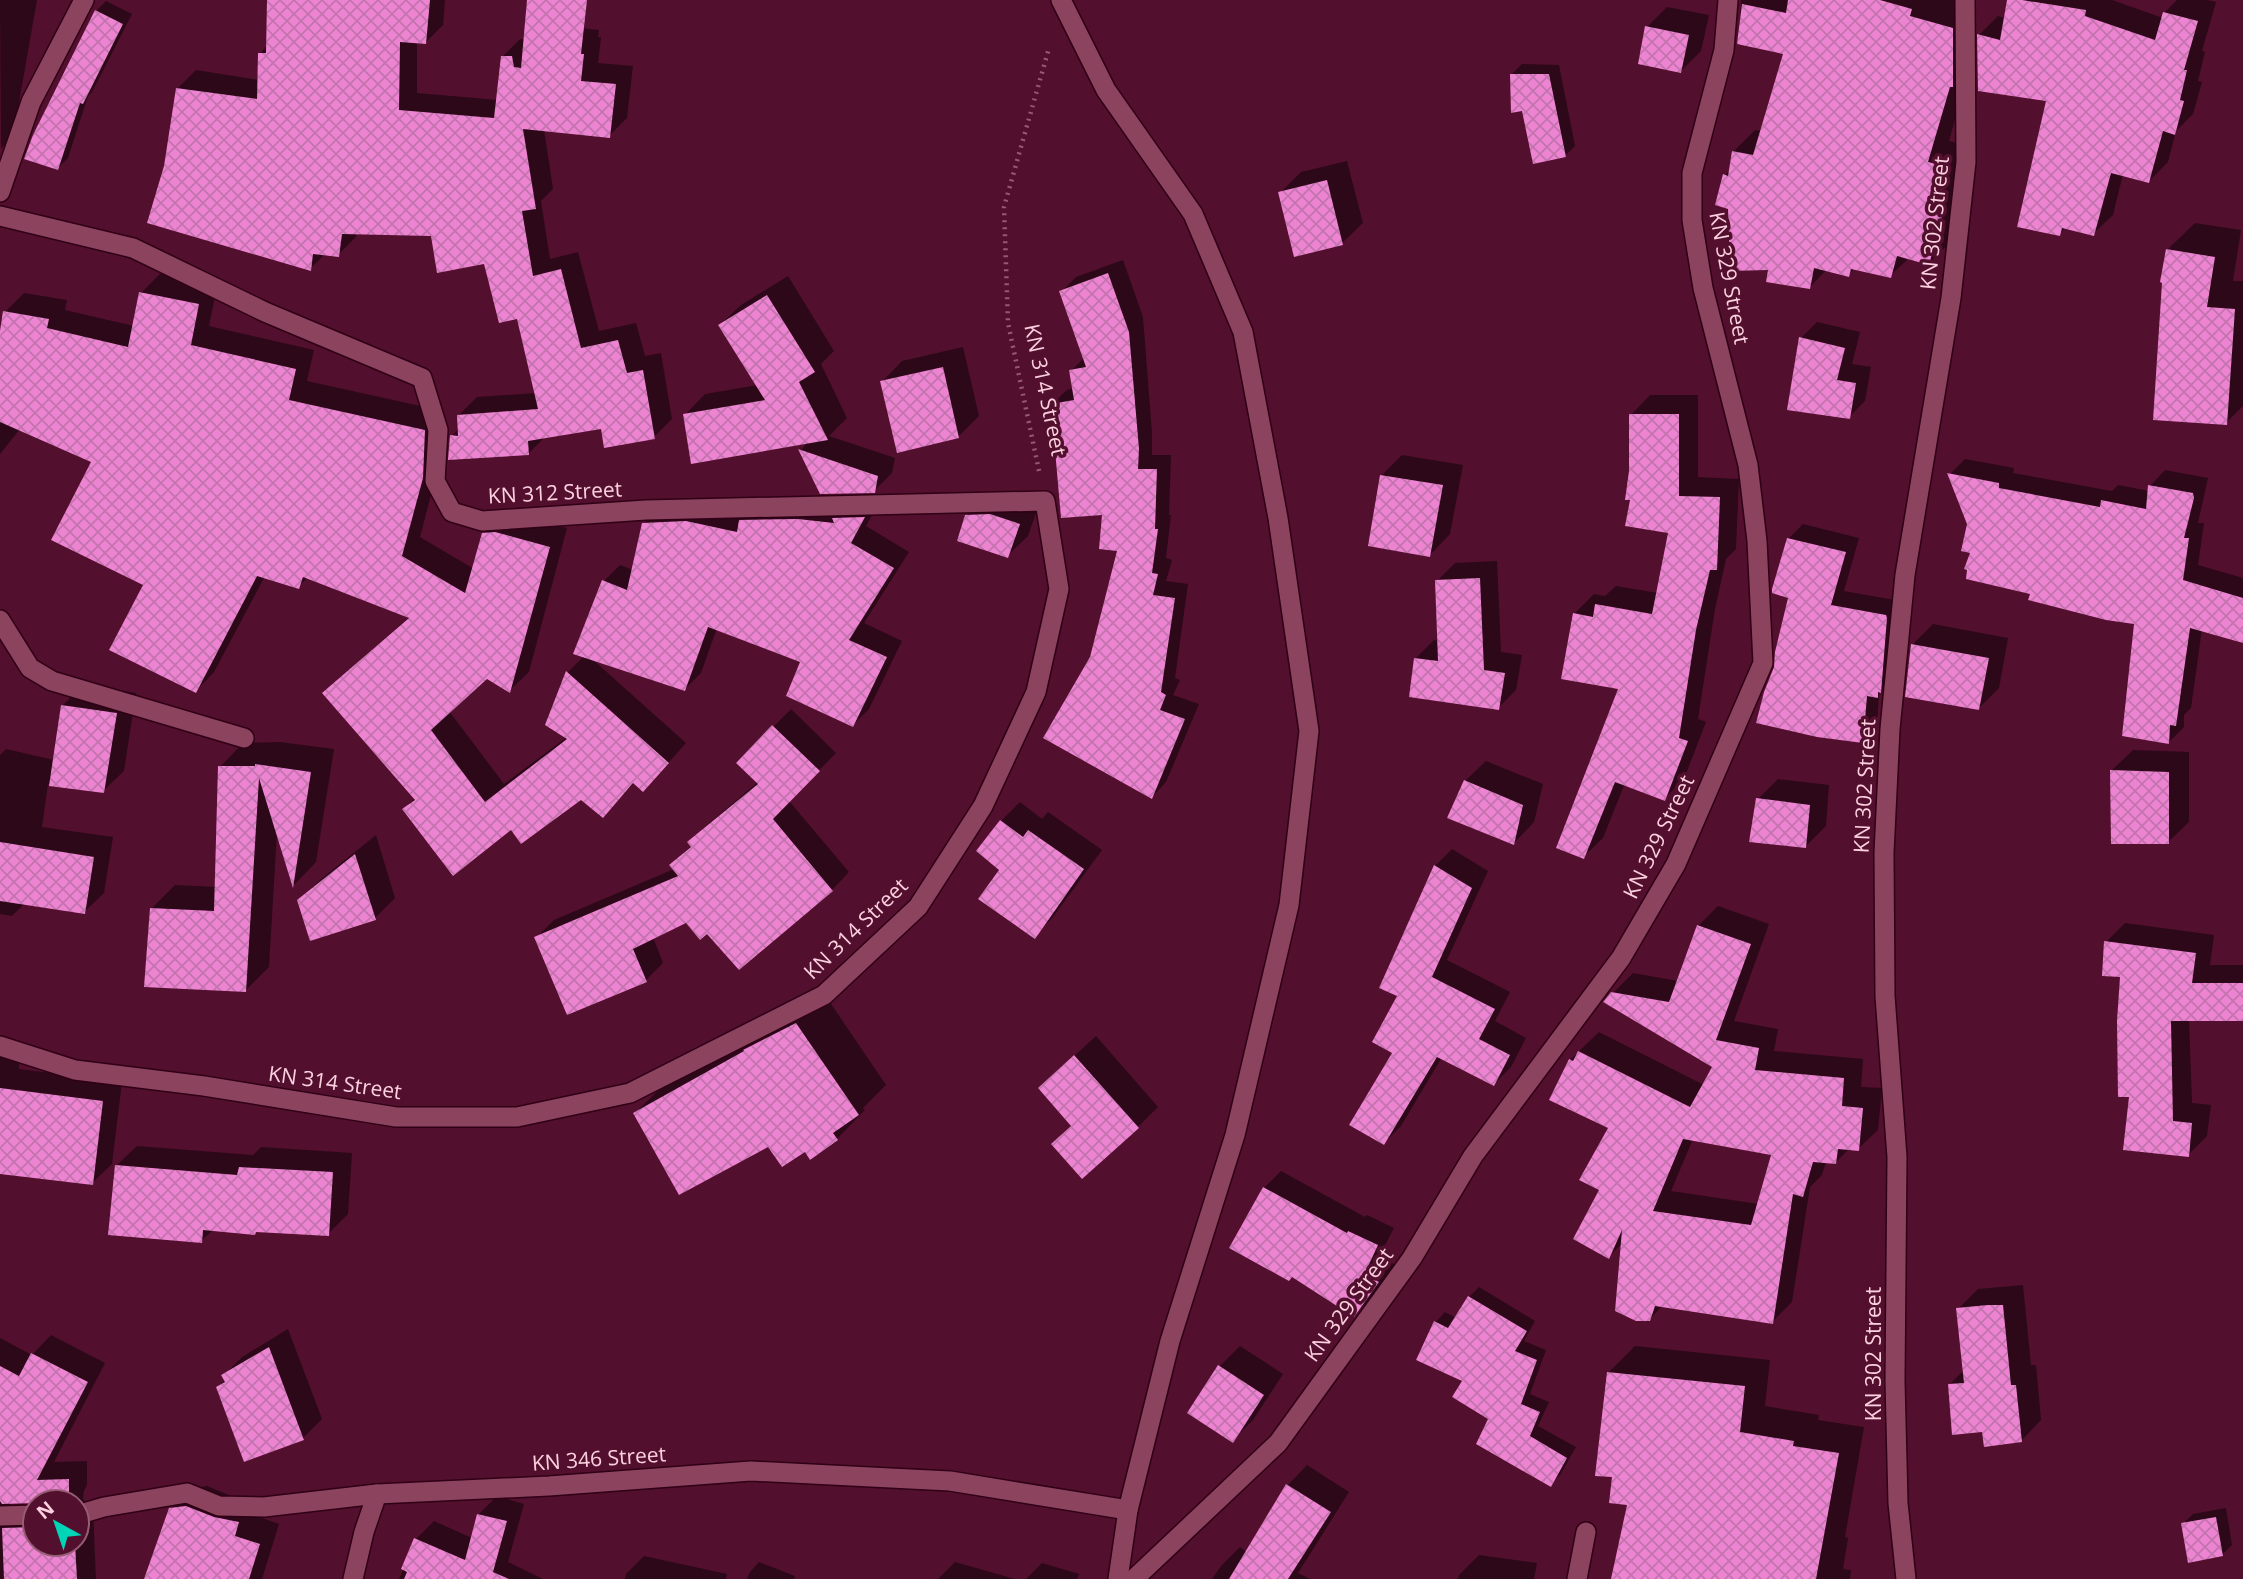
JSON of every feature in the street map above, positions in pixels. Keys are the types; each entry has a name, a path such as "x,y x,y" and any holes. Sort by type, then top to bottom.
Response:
{"street":[{"path":"0,192 31,102 83,0"},
{"name":"KN 329 Street","path":"1134,1579 1278,1443 1412,1258 1474,1156 1621,958 1676,864 1763,663 1757,541 1748,465 1703,288 1692,220 1692,173 1724,50 1728,0"},
{"name":"KN 302 Street","path":"1906,1579 1898,1503 1895,1381 1897,1157 1885,996 1884,853 1890,729 1905,575 1951,298 1966,162 1965,0"},
{"path":"1061,2 1106,90 1193,214 1243,332 1278,519 1309,731 1289,905 1235,1135 1170,1341 1128,1510 1118,1579"},
{"name":"KN 312 Street","path":"0,216 133,248 265,312 422,378 438,430 435,481 452,512 482,521 646,510 1045,501"},
{"name":"KN 314 Street","path":"0,1046 75,1070 204,1086 396,1117 517,1117 630,1093 824,995 918,907 982,806 1036,692 1059,589 1045,501"},
{"path":"0,620 30,668 52,681 244,738"},
{"name":"KN 346 Street","path":"91,1511 187,1493 219,1506 264,1507 377,1494 549,1486 751,1471 950,1481 1128,1510"},
{"path":"353,1579 364,1532 377,1494"},
{"path":"0,1516 21,1516"},
{"path":"1577,1579 1586,1532"}],"path":[{"name":"KN 314 Street","path":"1045,501 1008,323 1004,207 1061,2"}],"building":[{"path":"267,0 430,0 426,44 400,42 399,110 494,118 501,56 512,56 514,67 521,68 527,0 587,0 581,81 616,84 610,138 523,129 536,209 522,211 533,276 561,269 581,348 618,340 627,373 643,370 655,439 604,448 601,429 528,441 529,455 448,460 450,435 458,436 457,415 538,409 517,319 499,323 484,264 437,273 431,236 342,234 339,257 313,254 311,271 147,223 164,166 176,88 257,99 258,53 266,53"},
{"path":"1788,0 1880,0 1912,9 1910,16 1953,28 1953,87 1950,87 1928,162 1941,165 1944,209 1929,265 1897,256 1891,278 1851,269 1849,277 1814,268 1810,289 1766,282 1768,270 1730,271 1728,209 1715,205 1723,174 1728,176 1732,151 1753,155 1783,54 1737,44 1742,4 1786,13"},
{"path":"2007,0 2086,10 2085,16 2155,40 2163,12 2198,21 2184,70 2187,70 2180,100 2184,101 2175,135 2163,131 2149,183 2111,173 2094,236 2062,228 2060,236 2017,227 2046,101 1978,91 1977,34 2000,40"},
{"path":"95,10 123,24 83,104 80,103 58,170 24,159 33,135"},
{"path":"1645,26 1689,35 1681,73 1638,64"},
{"path":"1510,74 1549,74 1566,157 1533,164 1522,111 1511,113"},
{"path":"1327,180 1343,245 1294,257 1278,192"},
{"path":"2166,249 2215,257 2207,307 2235,309 2227,425 2153,420 2160,282"},
{"path":"1108,273 1129,332 1139,449 1138,469 1157,469 1155,529 1158,529 1152,573 1158,574 1153,595 1175,598 1161,692 1166,695 1160,710 1185,719 1152,799 1043,738 1090,657 1117,551 1099,549 1102,515 1061,518 1051,404 1074,400 1069,370 1086,367 1059,291"},
{"path":"139,292 199,304 191,345 296,369 289,400 425,430 423,478 402,556 465,593 482,533 495,532 550,547 510,693 487,679 431,730 485,802 567,739 545,725 566,671 669,763 643,792 633,783 603,818 581,800 521,844 511,830 453,876 402,809 415,800 322,693 409,618 303,577 299,589 257,576 196,693 109,650 143,585 51,540 91,462 0,422 0,331 3,311 49,319 47,328 128,347"},
{"path":"767,295 815,372 799,382 828,440 691,464 683,414 765,400 718,325"},
{"path":"1799,337 1845,348 1837,380 1856,383 1850,419 1787,410"},
{"path":"943,367 959,438 897,453 880,381"},
{"path":"1629,414 1679,414 1679,496 1720,497 1717,570 1710,570 1696,630 1679,738 1688,741 1665,801 1615,782 1584,859 1556,848 1618,689 1561,679 1573,613 1593,617 1595,604 1652,614 1668,533 1625,526 1630,500 1625,500 1629,471"},
{"path":"798,449 878,476 875,493 820,494"},
{"path":"1947,473 1999,483 1999,488 2100,507 2101,500 2146,509 2148,485 2193,493 2184,538 2189,538 2183,580 2243,598 2243,643 2190,628 2176,726 2170,725 2169,744 2122,736 2134,624 2106,620 2028,600 2030,594 1966,579 1967,570 1964,569 1970,553 1961,551 1967,524"},
{"path":"1380,475 1443,485 1430,557 1368,546"},
{"path":"990,514 1020,524 1008,558 957,541 965,515"},
{"path":"865,517 851,543 894,568 849,640 887,657 853,727 786,696 800,662 708,627 685,691 573,654 602,580 627,590 642,523 686,521 737,532 739,520 798,519 834,523 832,518"},
{"path":"1787,538 1846,552 1831,605 1886,615 1881,693 1878,692 1878,698 1867,696 1863,743 1817,737 1756,723 1774,667 1788,598 1772,593"},
{"path":"1480,578 1484,670 1505,673 1499,710 1409,697 1414,658 1438,661 1435,580"},
{"path":"1911,644 1989,658 1979,710 1905,697"},
{"path":"61,705 117,713 104,793 49,786"},
{"path":"772,725 820,771 773,819 833,891 739,970 707,934 700,940 686,923 633,949 647,982 567,1015 534,937 678,876 669,865 691,847 687,842 758,784 736,763"},
{"path":"255,764 311,772 293,888 259,778 246,992 144,987 150,908 214,911 218,766"},
{"path":"2110,770 2169,772 2169,844 2111,844"},
{"path":"1464,780 1523,805 1514,845 1447,818"},
{"path":"1756,798 1810,805 1806,848 1749,842"},
{"path":"1000,820 1023,837 1028,830 1084,869 1035,939 978,899 999,870 976,851"},
{"path":"0,842 94,857 85,914 0,901"},
{"path":"355,854 376,920 310,941 297,900"},
{"path":"1434,865 1472,888 1432,977 1495,1009 1479,1039 1510,1055 1494,1086 1437,1057 1384,1145 1349,1125 1392,1053 1372,1042 1397,996 1379,988"},
{"path":"1697,925 1751,944 1716,1040 1759,1048 1755,1070 1844,1078 1842,1106 1863,1108 1859,1151 1838,1149 1836,1164 1813,1162 1803,1197 1793,1194 1773,1324 1655,1306 1650,1321 1636,1321 1615,1311 1622,1230 1609,1259 1573,1239 1599,1190 1579,1180 1608,1128 1549,1100 1569,1059 1573,1061 1578,1051 1690,1107 1712,1067 1603,1002 1611,992 1669,1002","holes":["1683,1139 1771,1155 1751,1225 1653,1211"]},
{"path":"2104,941 2196,953 2192,983 2243,983 2243,1021 2171,1021 2173,1121 2192,1123 2189,1157 2123,1150 2129,1097 2118,1097 2117,1021 2120,977 2102,976"},
{"path":"796,1023 859,1115 833,1133 838,1140 810,1160 805,1152 782,1167 768,1147 679,1195 633,1113"},
{"path":"1074,1055 1139,1128 1082,1179 1051,1144 1071,1126 1038,1088"},
{"path":"0,1088 103,1101 93,1185 0,1174"},
{"path":"115,1165 237,1175 239,1167 333,1172 329,1236 256,1232 255,1235 203,1230 202,1243 108,1235"},
{"path":"1263,1187 1347,1233 1348,1231 1378,1245 1365,1273 1379,1282 1354,1317 1292,1277 1289,1281 1229,1248"},
{"path":"1468,1296 1527,1331 1515,1351 1537,1360 1521,1404 1540,1412 1530,1436 1567,1458 1551,1487 1476,1444 1488,1419 1452,1397 1462,1381 1416,1360 1434,1321 1448,1328"},
{"path":"2003,1305 2011,1385 2016,1385 2022,1442 1984,1447 1982,1432 1952,1435 1948,1384 1964,1383 1956,1308"},
{"path":"269,1347 304,1440 244,1462 216,1387 225,1382 221,1375"},
{"path":"31,1353 88,1382 37,1480 69,1479 69,1488 21,1488 21,1503 2,1504 0,1366 19,1376"},
{"path":"1218,1365 1264,1395 1233,1443 1187,1413"},
{"path":"1607,1372 1745,1386 1740,1432 1794,1441 1793,1446 1839,1453 1816,1579 1611,1579 1627,1505 1609,1503 1612,1477 1595,1476"},
{"path":"1286,1484 1331,1512 1288,1579 1229,1579"},
{"path":"186,1506 214,1517 239,1522 235,1536 260,1544 249,1579 144,1579 169,1508"},
{"path":"477,1514 507,1521 493,1572 509,1579 404,1579 407,1572 401,1569 414,1538 465,1560"},
{"path":"2216,1517 2223,1556 2188,1563 2181,1523"},
{"path":"21,1527 21,1558 76,1558 77,1579 4,1579 2,1528"}]}
